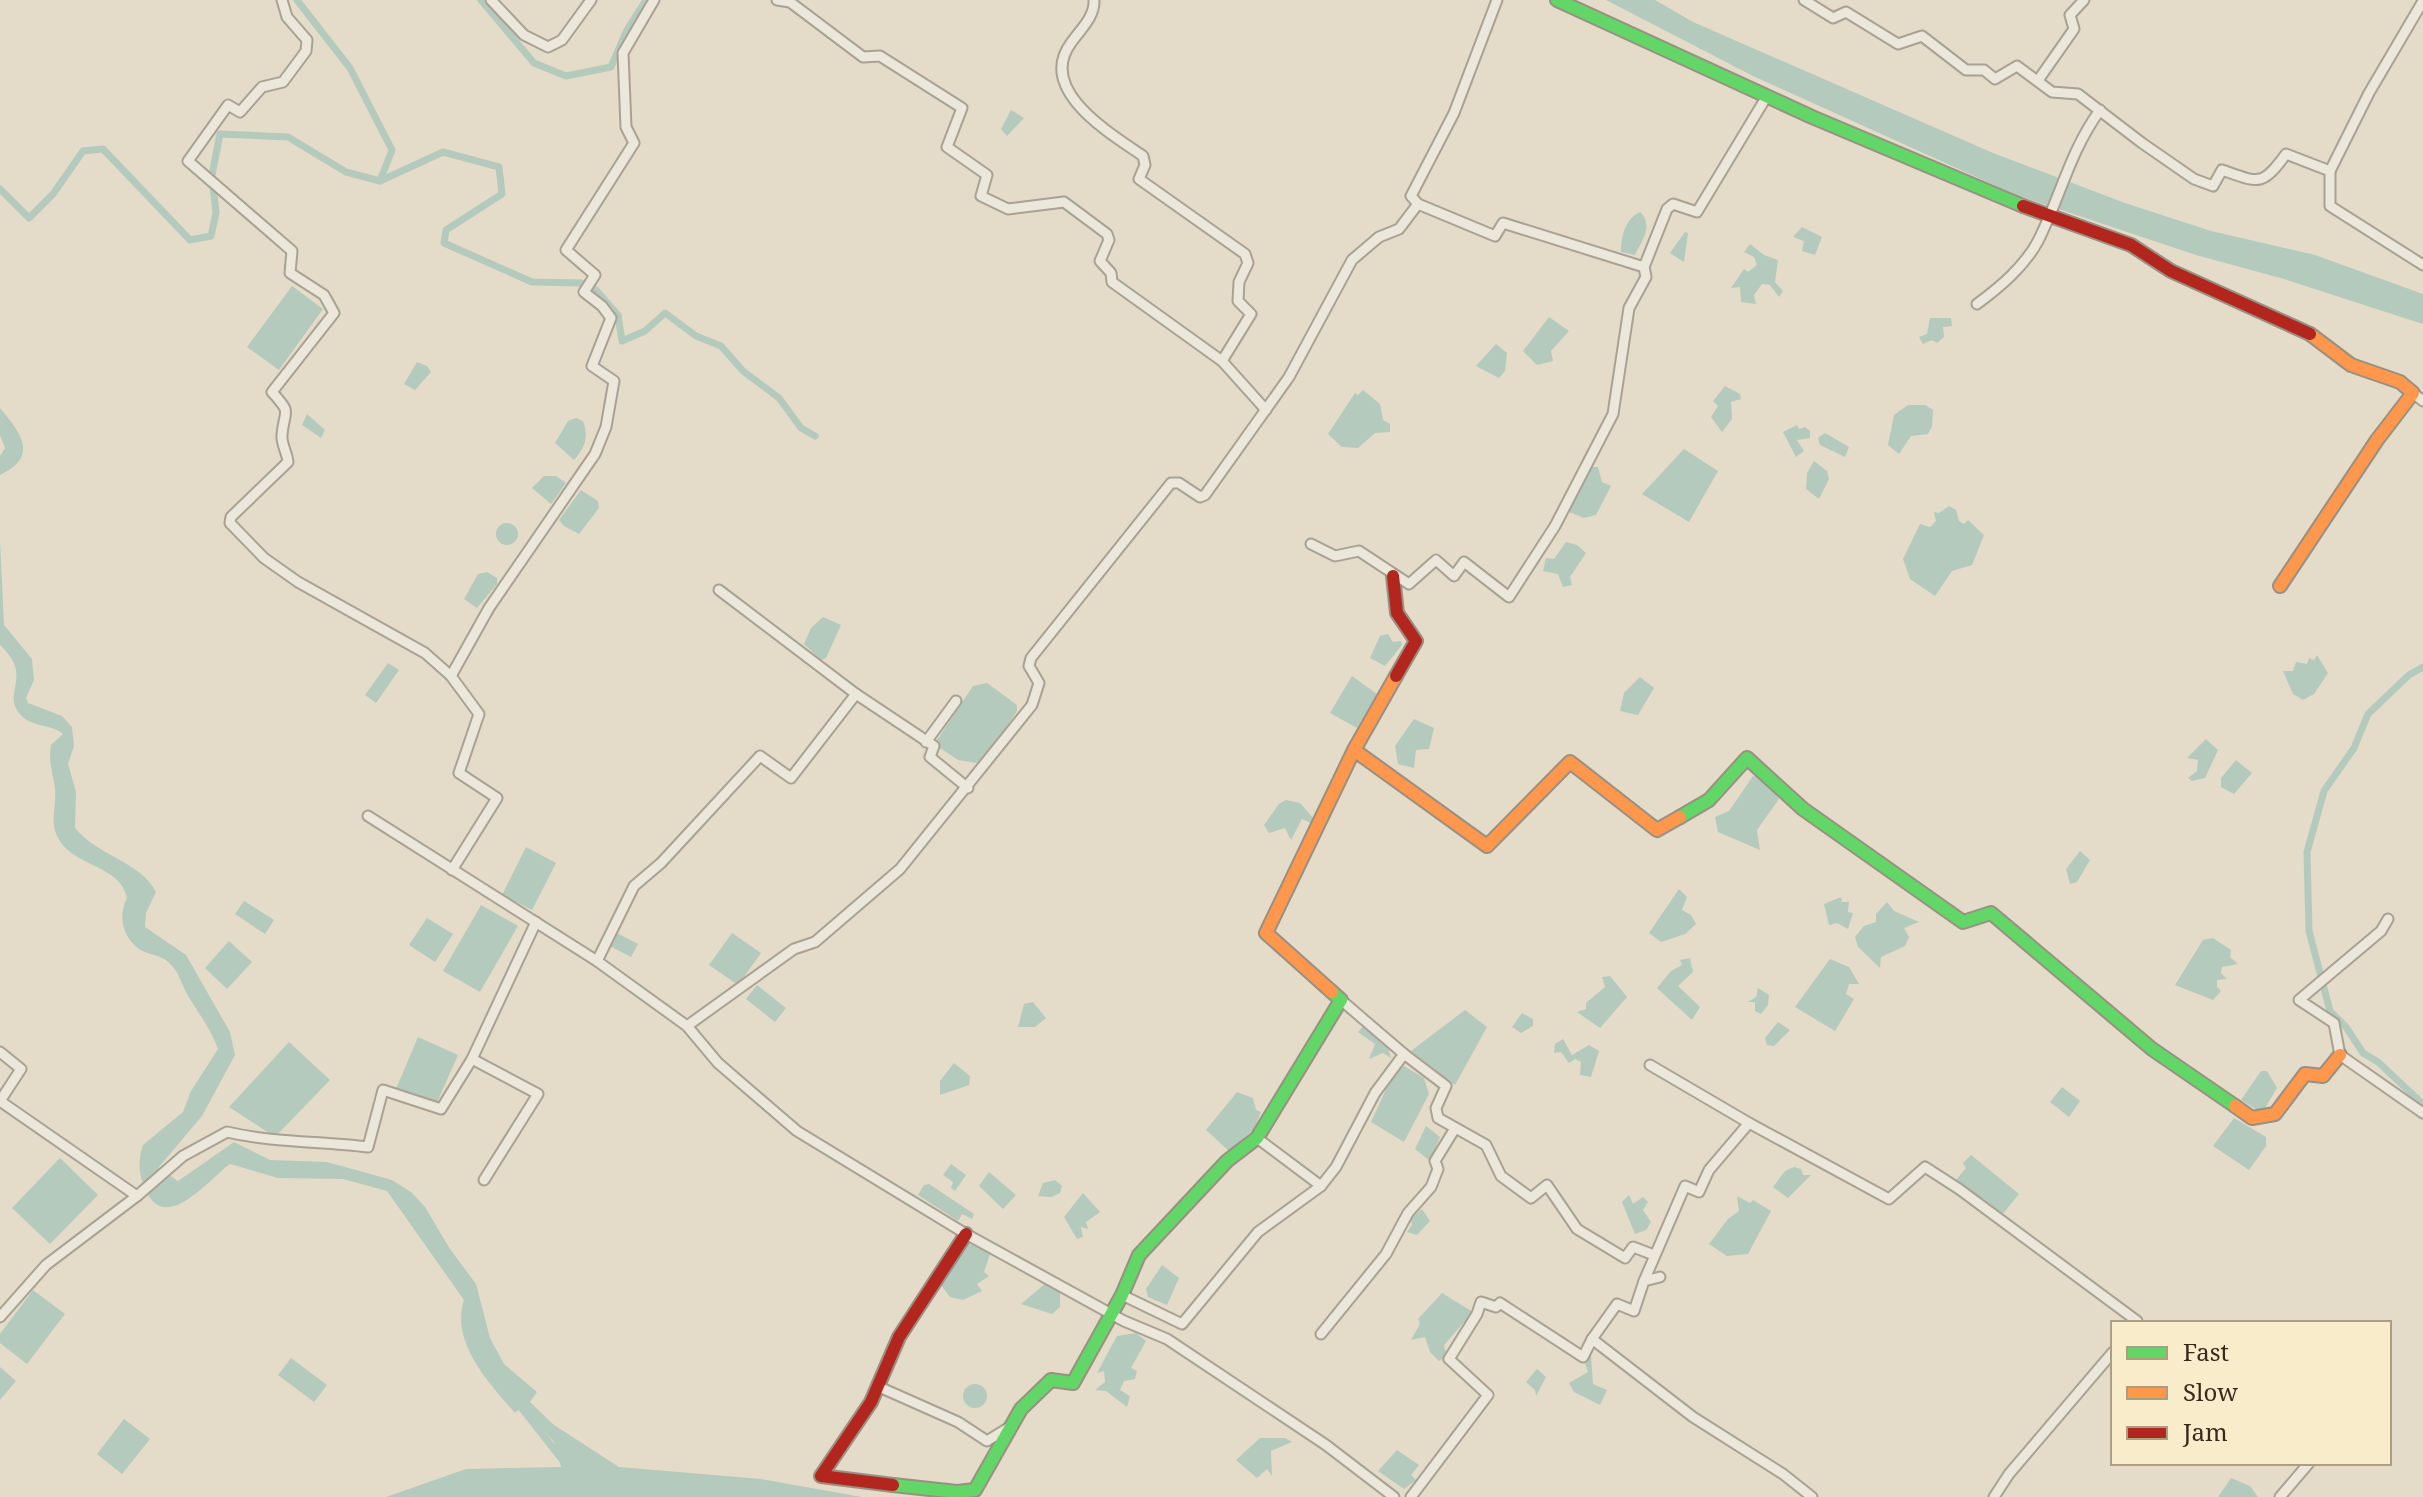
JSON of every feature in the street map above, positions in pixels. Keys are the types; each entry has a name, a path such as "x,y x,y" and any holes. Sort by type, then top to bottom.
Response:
{"street":[{"path":"282,0 287,17 307,40 306,51 283,82 262,87 240,112 228,105 188,158 198,172 292,251 290,273 324,295 334,313 272,392 285,407 287,421 282,434 288,462 231,517 230,523 264,558 298,582 425,653 451,676 479,714 459,773 497,798 452,870"},
{"path":"491,0 524,35 548,47 562,40 591,0"},
{"path":"451,676 489,608 595,454 606,427 614,381 592,366 611,318 602,306 584,292 595,275 566,250 634,143 626,127 623,53 654,0"},
{"path":"777,0 790,2 863,57 880,56 962,108 947,147 987,175 981,196 1008,209 1064,202 1109,237 1100,261 1111,273 1112,282 1222,361 1266,410"},
{"path":"1094,0 1094,9 1067,47 1062,64 1077,105 1089,118 1143,156 1145,165 1139,179 1245,254 1248,263 1239,282 1238,301 1251,314 1222,361"},
{"path":"1497,0 1454,113 1411,196 1418,204 1495,236 1503,223 1644,267"},
{"path":"1557,0 1767,96 2131,245 2171,271 2302,328 2351,365 2400,382 2418,397 2374,444 2280,586"},
{"path":"1804,0 1833,18 1846,12 1898,44 1922,36 1966,70 1984,70 1995,79 2017,66 2039,79 2052,92 2078,94 2194,179 2213,186 2222,170 2256,182 2268,179 2286,154 2330,171"},
{"path":"2039,79 2074,29 2070,15 2084,0"},
{"path":"2423,1 2369,93 2330,171 2330,206 2423,265"},
{"path":"1311,544 1335,556 1359,551 1409,584 1436,560 1454,576 1464,562 1509,597 1555,526 1613,414 1629,308 1646,277 1644,267 1667,209 1673,204 1697,212 1767,96"},
{"path":"1977,304 2005,283 2038,241 2079,140 2100,110"},
{"path":"687,1026 794,949 815,942 900,869 1032,705 1039,683 1029,666 1031,658 1081,592 1167,485 1177,482 1198,496 1205,495 1266,410 1323,319 1352,260 1379,237 1399,229 1418,204"},
{"path":"1393,576 1397,613 1416,641 1354,750 1266,933 1404,1054 1446,1086 1436,1108 1438,1118 1454,1130 1486,1145 1501,1176 1531,1198 1547,1185 1577,1229 1625,1258 1633,1247 1654,1255"},
{"path":"719,590 856,694 934,746 930,757 968,788"},
{"path":"597,961 634,886 661,863 760,756 791,778 856,694"},
{"path":"926,742 956,701"},
{"path":"1354,750 1487,846 1570,762 1657,830 1709,800 1747,758 1803,809 1963,922 1991,913 2152,1049 2252,1118 2275,1114 2305,1074 2323,1076 2340,1055"},
{"path":"368,816 597,961 687,1026 718,1063 797,1131 966,1234 1111,1313 1167,1339 1326,1445 1394,1497"},
{"path":"2388,919 2381,931 2299,1000 2334,1023 2340,1055 2423,1113"},
{"path":"0,1317 46,1265 137,1196 183,1156 227,1132 269,1142 311,1140 368,1147 383,1090 441,1109 472,1059 536,922"},
{"path":"966,1234 899,1337 871,1402 821,1476 957,1492 975,1490 1021,1409 1051,1380 1073,1383 1122,1295 1127,1278 1153,1236 1200,1193 1227,1161 1257,1138 1341,1000"},
{"path":"0,1052 21,1069 0,1101 137,1196"},
{"path":"1122,1295 1182,1324 1258,1232 1321,1186 1336,1167 1375,1093 1404,1054"},
{"path":"472,1059 538,1094 484,1180"},
{"path":"1650,1065 1889,1199 1925,1167 2137,1321"},
{"path":"1411,1497 1488,1395 1449,1359 1481,1302 1496,1307 1500,1303 1583,1357 1617,1304 1634,1311 1654,1255 1685,1186 1699,1192 1709,1170 1749,1123"},
{"path":"1321,1334 1386,1254 1408,1213 1431,1187 1438,1169 1435,1161 1454,1130"},
{"path":"1257,1138 1321,1186"},
{"path":"1644,1281 1660,1277"},
{"path":"1592,1339 1693,1417 1783,1474 1812,1497"},
{"path":"1994,1497 2009,1474 2111,1354"},
{"path":"877,1386 958,1422 987,1441 1011,1427"},
{"path":"2280,1497 2307,1465"}],"shaded area":[{"path":"1606,0 1655,0 1693,22 1993,153 2125,203 2211,231 2315,255 2423,294 2423,324 2284,279 2196,255 2016,195 1753,76"},
{"path":"1011,110 1024,118 1007,136 1001,129"},
{"path":"1640,212 1646,222 1643,239 1635,255 1621,252 1625,229"},
{"path":"1802,227 1822,237 1815,255 1802,251 1804,241 1793,237"},
{"path":"1685,232 1688,233 1684,262 1670,253"},
{"path":"1750,244 1764,255 1778,260 1775,282 1783,291 1779,297 1770,285 1762,284 1754,295 1756,304 1741,302 1740,287 1731,288 1744,269 1748,272 1757,265 1754,257 1744,252"},
{"path":"292,286 323,309 279,370 247,347"},
{"path":"1549,317 1569,331 1551,351 1553,361 1537,365 1523,351"},
{"path":"1930,318 1951,318 1952,326 1943,327 1944,337 1937,343 1932,340 1923,344 1919,337 1927,334"},
{"path":"1496,344 1507,353 1505,371 1499,378 1476,366"},
{"path":"417,362 427,366 431,372 415,390 404,384"},
{"path":"1725,386 1740,394 1741,399 1731,402 1732,419 1722,432 1711,417 1718,406 1713,401"},
{"path":"1363,390 1380,404 1383,420 1390,424 1390,432 1375,433 1358,448 1342,447 1328,434 1355,393 1358,395"},
{"path":"1908,405 1925,405 1933,410 1932,427 1928,434 1911,436 1899,454 1888,445 1894,415"},
{"path":"0,408 19,434 23,452 13,468 0,475 0,456 5,448 0,435"},
{"path":"307,414 325,430 321,438 302,425"},
{"path":"576,418 583,421 586,437 574,460 555,443 568,421"},
{"path":"1797,425 1799,429 1805,427 1810,431 1810,438 1797,440 1804,451 1796,457 1783,432"},
{"path":"1825,433 1849,447 1845,457 1820,445 1818,438"},
{"path":"1684,449 1718,471 1689,522 1642,494"},
{"path":"1814,461 1827,471 1829,479 1819,499 1806,489 1807,473"},
{"path":"1590,467 1598,467 1602,482 1611,486 1596,515 1584,518 1569,512"},
{"path":"544,476 556,476 566,483 551,504 532,488"},
{"path":"581,490 598,501 599,508 579,534 559,520"},
{"path":"1949,506 1956,510 1959,521 1964,524 1968,520 1984,535 1972,565 1952,571 1935,596 1910,579 1903,559 1920,524 1930,527 1936,521 1934,512 1939,513"},
{"path":"503,523 511,523 518,534 511,545 503,545 496,538 496,530"},
{"path":"0,540 4,625 32,659 34,680 26,698 28,703 62,716 72,727 74,746 68,764 76,792 75,828 84,838 130,866 149,882 156,892 146,913 145,927 186,955 230,1032 235,1055 202,1116 158,1168 178,1181 234,1142 270,1160 327,1162 392,1180 411,1192 425,1207 476,1284 490,1338 504,1364 537,1392 530,1402 554,1425 619,1467 761,1479 862,1497 386,1497 466,1469 561,1467 554,1442 522,1406 515,1413 474,1361 462,1331 464,1300 387,1191 343,1179 278,1178 230,1164 200,1190 175,1206 164,1207 153,1202 141,1177 143,1145 183,1112 191,1091 218,1049 174,969 165,959 139,949 125,932 122,918 127,898 123,887 106,872 74,855 58,838 54,825 55,795 50,751 51,745 63,734 24,718 15,705 15,666 0,645"},
{"path":"1566,542 1577,545 1586,553 1570,577 1572,585 1563,587 1558,574 1543,571 1546,558 1554,559"},
{"path":"487,572 497,578 497,584 477,608 464,599 478,574"},
{"path":"823,617 841,625 826,658 821,660 804,644 811,628"},
{"path":"1388,634 1393,642 1401,641 1402,645 1385,666 1370,658 1380,636"},
{"path":"2317,655 2328,673 2314,694 2303,700 2293,694 2283,671 2293,671 2296,662 2307,664 2309,658 2314,660"},
{"path":"388,663 399,670 376,703 365,695"},
{"path":"1352,676 1377,694 1357,728 1330,713"},
{"path":"1640,677 1654,688 1638,715 1620,711 1624,693"},
{"path":"987,683 1017,705 1017,711 992,748 976,763 958,760 937,746 937,740 973,686"},
{"path":"1414,719 1434,728 1429,749 1416,750 1414,768 1398,764 1395,746"},
{"path":"2206,739 2218,750 2205,778 2192,781 2188,778 2197,771 2198,760 2187,758"},
{"path":"2236,760 2252,773 2234,794 2221,787 2221,778"},
{"path":"1753,776 1765,779 1779,799 1757,830 1760,850 1718,832 1715,817 1729,811"},
{"path":"1286,800 1300,803 1314,819 1311,823 1302,819 1291,840 1285,828 1269,833 1264,825 1279,804"},
{"path":"526,847 556,863 532,910 502,895"},
{"path":"2080,851 2090,860 2077,882 2070,884 2066,869"},
{"path":"1679,889 1687,897 1682,910 1691,915 1696,924 1685,934 1661,942 1649,933"},
{"path":"1841,897 1842,902 1849,902 1848,912 1853,913 1848,929 1837,923 1829,925 1824,904"},
{"path":"244,901 274,920 265,934 235,914"},
{"path":"1887,902 1894,911 1919,922 1904,928 1909,937 1905,946 1881,957 1880,968 1858,947 1855,937 1864,926 1876,922 1876,914"},
{"path":"481,905 518,926 480,992 443,971"},
{"path":"427,918 453,934 435,962 409,945"},
{"path":"615,932 638,944 631,957 608,945"},
{"path":"732,933 761,953 738,985 709,965"},
{"path":"2213,938 2231,950 2230,957 2238,964 2222,967 2221,973 2227,979 2217,980 2221,991 2213,1000 2175,985 2203,940"},
{"path":"229,941 252,962 227,989 205,968"},
{"path":"1690,958 1693,972 1678,986 1700,1007 1692,1020 1657,988 1671,971 1682,965 1680,960"},
{"path":"1830,959 1849,967 1859,984 1849,984 1846,994 1854,999 1835,1031 1795,1007"},
{"path":"1610,976 1627,997 1600,1028 1577,1012 1586,1009 1586,1003 1605,987 1602,977"},
{"path":"757,985 786,1008 775,1022 746,999"},
{"path":"1758,988 1769,995 1768,1005 1761,1014 1755,1011 1755,1002 1748,1002 1756,997"},
{"path":"1033,1002 1046,1018 1035,1027 1018,1027 1024,1004"},
{"path":"1465,1010 1487,1027 1455,1085 1411,1051"},
{"path":"1522,1013 1533,1019 1533,1026 1521,1033 1512,1027"},
{"path":"1778,1022 1790,1030 1774,1046 1767,1045 1765,1038"},
{"path":"1365,1024 1386,1040 1391,1058 1383,1053 1369,1059 1375,1044 1358,1032"},
{"path":"418,1037 458,1055 435,1107 396,1089"},
{"path":"1563,1039 1572,1055 1589,1045 1599,1051 1591,1077 1580,1075 1581,1062 1575,1059 1569,1063 1561,1052 1554,1053 1555,1044"},
{"path":"289,1042 330,1080 275,1137 229,1107"},
{"path":"954,1063 970,1076 969,1085 940,1095 940,1081"},
{"path":"1404,1066 1424,1078 1429,1094 1404,1142 1371,1122 1394,1072"},
{"path":"2261,1071 2267,1071 2277,1088 2262,1113 2241,1100"},
{"path":"2062,1087 2080,1101 2069,1117 2050,1102"},
{"path":"1237,1092 1253,1098 1256,1110 1261,1112 1254,1129 1229,1151 1206,1130"},
{"path":"2234,1118 2266,1137 2266,1146 2249,1170 2213,1146"},
{"path":"1426,1126 1440,1137 1430,1161 1415,1149"},
{"path":"1971,1155 2019,1194 2001,1216 1956,1180 1966,1168 1963,1163"},
{"path":"60,1158 98,1195 50,1244 12,1208"},
{"path":"951,1164 966,1175 955,1191 951,1188 953,1182 943,1175"},
{"path":"1794,1167 1801,1169 1803,1175 1811,1175 1788,1198 1773,1187 1785,1171"},
{"path":"989,1172 1016,1195 1003,1209 979,1186"},
{"path":"1055,1180 1062,1186 1060,1193 1051,1197 1038,1196 1043,1183"},
{"path":"929,1184 974,1214 972,1219 962,1214 958,1221 918,1195 924,1185"},
{"path":"1083,1193 1100,1212 1086,1222 1088,1229 1081,1227 1083,1237 1077,1239 1064,1217"},
{"path":"1629,1195 1633,1204 1643,1197 1648,1202 1643,1210 1651,1222 1646,1230 1635,1234 1622,1202"},
{"path":"1737,1196 1750,1203 1753,1200 1771,1211 1748,1254 1727,1256 1709,1244 1728,1219 1739,1211"},
{"path":"1422,1209 1430,1221 1417,1235 1407,1232 1412,1225 1410,1219"},
{"path":"966,1242 990,1254 984,1272 989,1276 977,1284 982,1291 963,1300 950,1297 941,1285"},
{"path":"1162,1265 1179,1278 1167,1305 1148,1297 1146,1289"},
{"path":"1047,1282 1060,1292 1060,1307 1052,1314 1021,1304"},
{"path":"33,1290 65,1314 27,1364 0,1343 0,1334"},
{"path":"1442,1293 1473,1312 1444,1345 1447,1356 1439,1361 1430,1352 1425,1337 1411,1340 1420,1324 1418,1319"},
{"path":"1136,1333 1146,1341 1131,1368 1137,1371 1135,1379 1124,1381 1120,1390 1130,1396 1127,1407 1106,1391 1095,1390 1105,1382 1104,1371 1097,1373 1117,1336"},
{"path":"1591,1355 1593,1384 1607,1390 1600,1405 1574,1392 1569,1383 1588,1372 1584,1361"},
{"path":"291,1358 327,1385 314,1402 278,1375"},
{"path":"0,1367 16,1381 0,1400"},
{"path":"1537,1369 1546,1377 1536,1396 1535,1390 1526,1382"},
{"path":"975,1384 984,1387 987,1396 984,1405 975,1408 966,1405 963,1396 966,1387"},
{"path":"124,1419 150,1439 122,1474 97,1454"},
{"path":"1260,1438 1285,1438 1292,1442 1271,1451 1272,1476 1267,1469 1257,1478 1236,1460"},
{"path":"1397,1450 1419,1465 1411,1475 1416,1480 1404,1489 1378,1471"},
{"path":"2231,1478 2250,1486 2258,1497 2218,1497"}],"waterway":[{"path":"297,0 350,68 392,150 380,181"},
{"path":"481,0 534,63 566,76 611,67 627,30 646,0"},
{"path":"0,189 29,218 53,194 83,151 103,149 190,240 211,236 216,213 212,175 220,134 288,137 346,172 380,181 443,152 499,167 502,194 446,230 444,243 532,282 581,283 596,290 618,315 622,341 645,331 665,313 696,336 721,346 743,371 779,398 801,428 815,436"},
{"path":"2423,667 2409,675 2368,714 2354,748 2324,791 2307,852 2309,931 2330,1011 2346,1027 2363,1053 2378,1062 2423,1104"},
{"path":"516,1401 561,1458"}],"traffic: fast":[{"path":"1557,0 1812,117 2023,206"},
{"path":"1680,817 1709,800 1747,758 1803,809 1963,922 1991,913 2152,1049 2235,1106"},
{"path":"893,1485 957,1492 975,1490 1021,1409 1051,1380 1073,1383 1122,1295 1139,1255 1227,1161 1257,1138 1341,1000 1332,992"}],"traffic: slow":[{"path":"2280,586 2377,440 2413,393 2400,382 2351,365 2310,334"},
{"path":"1332,992 1266,933 1354,750 1396,676"},
{"path":"1354,750 1487,846 1570,762 1657,830 1680,817"},
{"path":"2235,1106 2252,1118 2275,1114 2305,1074 2323,1076 2340,1055"}],"traffic: jam":[{"path":"2023,206 2131,245 2171,271 2310,334"},
{"path":"1393,576 1397,613 1416,641 1396,676"},
{"path":"893,1485 821,1476 871,1402 899,1337 966,1234"}]}
